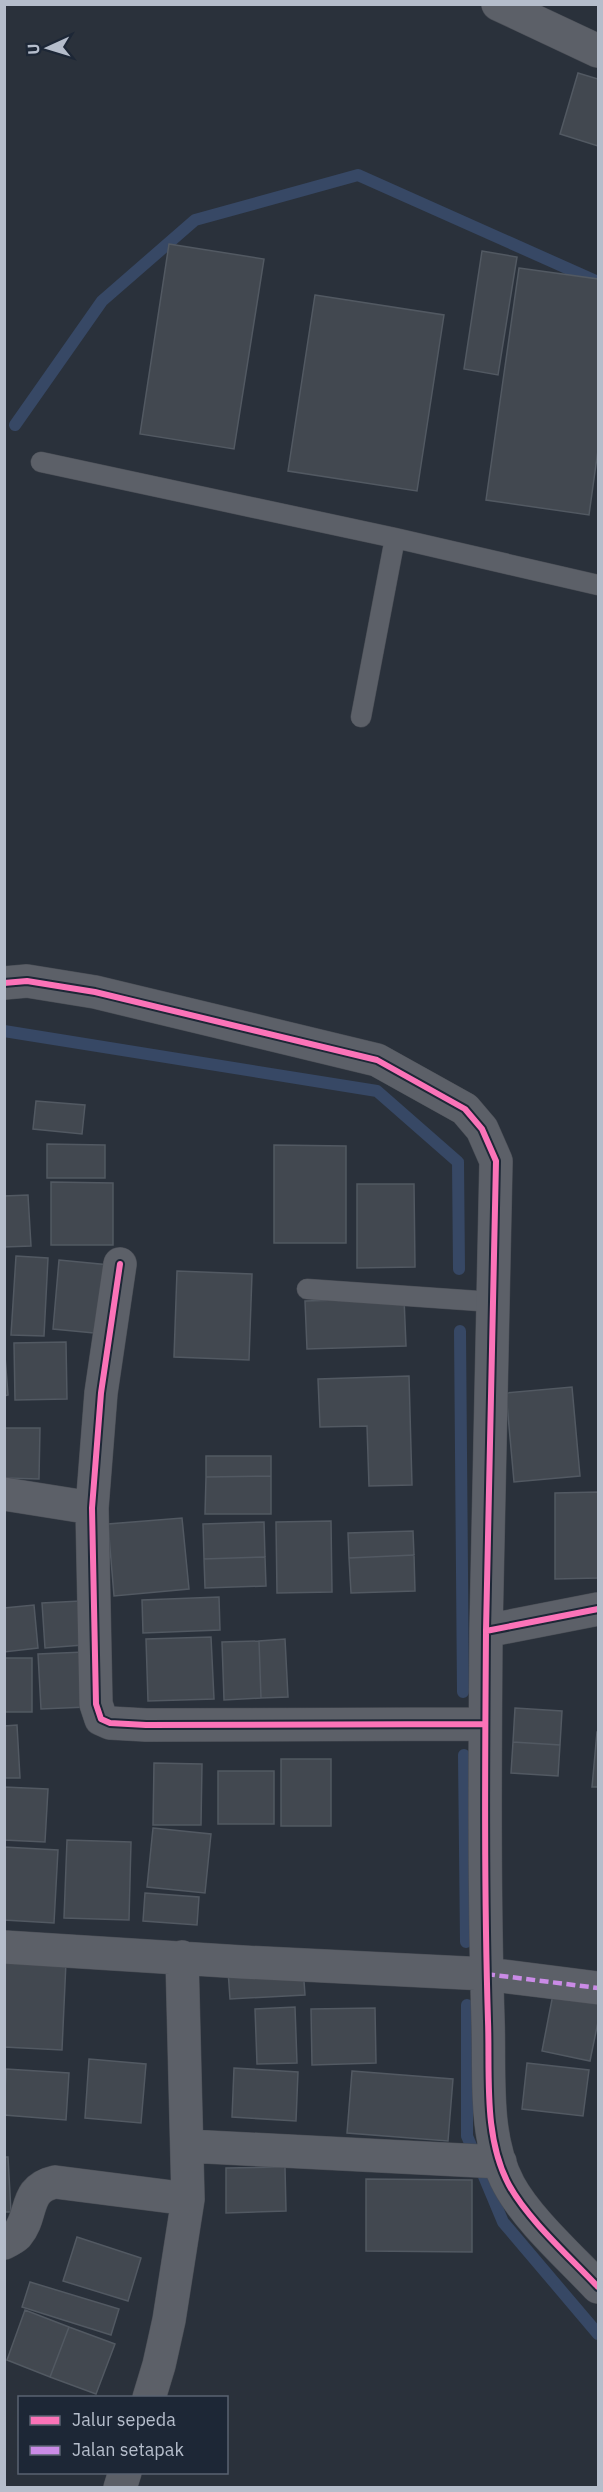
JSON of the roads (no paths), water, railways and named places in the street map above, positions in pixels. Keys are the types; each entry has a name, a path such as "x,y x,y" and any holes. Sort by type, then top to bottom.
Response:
{"street":[{"path":"498,4 533,12 598,51"},
{"path":"4,983 27,981 95,992 377,1060 465,1109 482,1129 496,1161 485,1724 486,1974 491,2121 500,2163 510,2186 535,2220 598,2288"},
{"path":"120,1264 101,1393 92,1508 96,1694 101,1719 110,1723 146,1725 485,1724"},
{"path":"4,1494 92,1508"},
{"path":"486,1631 598,1609"},
{"path":"4,1947 486,1974 598,1988"},
{"path":"149,2396 170,2320 188,2199 182,1957"},
{"path":"188,2146 500,2163"},
{"path":"4,2243 17,2235 35,2191 42,2184 55,2182 188,2199"}],"lane":[{"path":"41,462 395,538 598,585"},
{"path":"361,717 395,538"},
{"path":"307,1289 493,1302"}],"waterway":[{"path":"15,425 102,301 195,220 358,175 598,282"},
{"path":"4,1031 377,1091 458,1162 459,1269"},
{"path":"460,1331 463,1692"},
{"path":"464,1755 466,1942"},
{"path":"467,2005 467,2136 503,2222 598,2334"}]}
